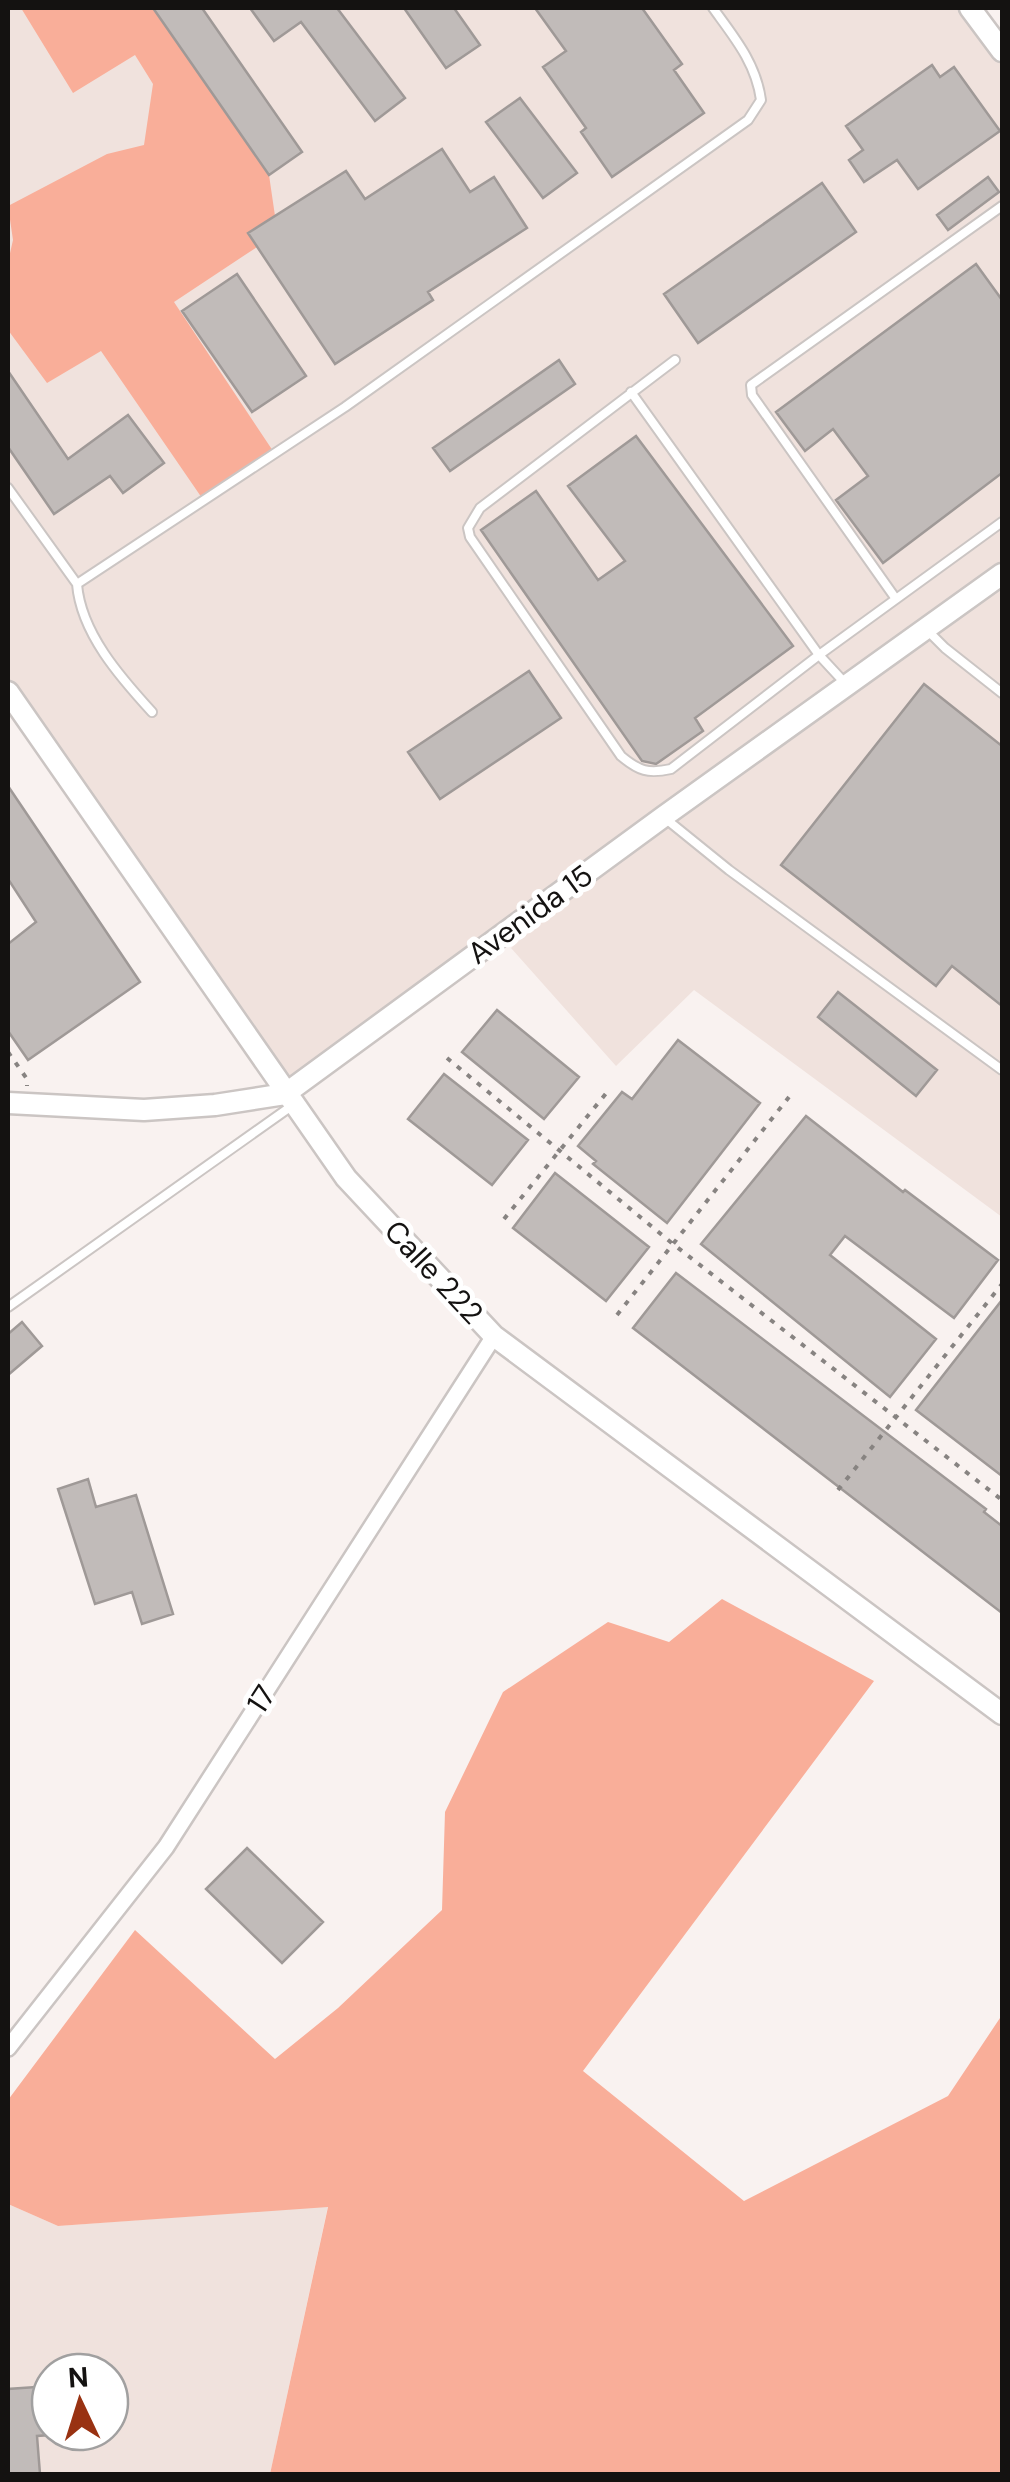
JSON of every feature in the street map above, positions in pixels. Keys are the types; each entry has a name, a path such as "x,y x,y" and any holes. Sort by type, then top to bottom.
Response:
{"main road":[{"path":"970,8 1002,52"},
{"name":"Avenida 15","path":"18,1104 144,1110 289,1099 663,817 1002,574"},
{"name":"Calle 222","path":"8,692 346,1178 494,1336 1002,1714"}],"street":[{"name":"17","path":"8,2048 166,1848 494,1336"}],"lane":[{"path":"77,584 345,407 748,120 761,100 758,80 751,62 713,8"},
{"path":"896,599 752,395 751,385 1002,206"},
{"path":"675,360 480,508 468,528 470,537 621,756 637,770 653,773 671,769 818,655 1002,522"},
{"path":"632,392 818,655 847,686"},
{"path":"8,488 77,584 78,600 90,628 122,678 152,712"},
{"path":"926,629 1002,694"},
{"path":"663,817 728,870 1002,1070"},
{"path":"8,1307 289,1099"}],"path":[{"path":"8,1052 27,1080 18,1104"},
{"path":"446,1058 673,1244 1002,1500"},
{"path":"504,1220 608,1091"},
{"path":"617,1315 789,1097"},
{"path":"838,1490 1002,1284"}],"shaded area":[{"path":"8,8 970,8 1002,51 1002,563 656,808 662,816 1002,574 1002,1217 694,990 616,1066 511,948 648,829 285,1094 8,692"},
{"path":"21,8 153,8 269,175 275,216 248,233 257,247 174,302 275,454 204,501 101,351 47,383 8,330 8,262 13,240 8,206 107,154 144,145 153,84 135,55 73,93"},
{"path":"722,1599 874,1681 583,2071 744,2201 948,2096 1002,2015 1002,2474 270,2474 328,2207 58,2226 8,2204 8,2100 135,1930 275,2059 338,2008 442,1910 445,1812 503,1692 608,1622 669,1642"},
{"path":"8,2204 58,2226 328,2206 270,2474 8,2474"}],"building":[{"path":"153,8 202,8 302,152 269,175"},
{"path":"250,8 337,8 405,98 375,121 301,22 274,41"},
{"path":"404,8 454,8 480,45 446,68"},
{"path":"535,8 642,8 682,64 674,70 704,113 612,177 581,132 586,128 543,67 566,51"},
{"path":"932,65 940,77 954,67 1000,131 918,189 897,160 864,182 849,160 863,150 846,126"},
{"path":"520,98 577,173 543,198 486,122"},
{"path":"442,149 470,192 494,177 527,228 428,292 433,300 335,364 248,233 346,171 365,199"},
{"path":"988,177 999,192 948,230 937,215"},
{"path":"822,183 856,232 698,343 664,294"},
{"path":"976,264 1002,300 1002,473 883,563 836,500 868,476 833,429 805,451 776,412"},
{"path":"237,274 306,376 252,412 182,311"},
{"path":"559,360 575,384 450,471 433,448"},
{"path":"8,371 68,459 128,415 164,463 123,493 110,476 54,514 8,447"},
{"path":"636,436 793,646 695,718 703,731 656,764 642,761 481,530 536,491 598,580 625,561 568,486"},
{"path":"529,671 561,718 440,799 408,752"},
{"path":"924,684 1002,746 1002,1006 952,966 936,986 781,865"},
{"path":"8,786 140,982 28,1060 8,1031 8,944 36,922 8,879"},
{"path":"838,992 937,1070 916,1096 818,1017"},
{"path":"497,1010 579,1077 544,1119 462,1052"},
{"path":"678,1040 760,1103 667,1223 593,1164 596,1161 578,1146 622,1092 632,1099"},
{"path":"444,1074 528,1140 492,1185 408,1119"},
{"path":"806,1116 998,1260 954,1318 845,1236 830,1255 936,1339 890,1397 701,1244"},
{"path":"555,1173 649,1247 606,1301 513,1228"},
{"path":"676,1273 986,1509 984,1512 1002,1526 1002,1613 633,1328"},
{"path":"1002,1300 1002,1476 916,1410"},
{"path":"22,1322 42,1346 8,1375 8,1334"},
{"path":"88,1479 96,1507 136,1495 173,1614 142,1624 132,1592 95,1604 58,1489"},
{"path":"247,1848 323,1922 282,1963 206,1889"},
{"path":"30,2387 30,2452 38,2452 40,2474 8,2474 8,2389"}]}
